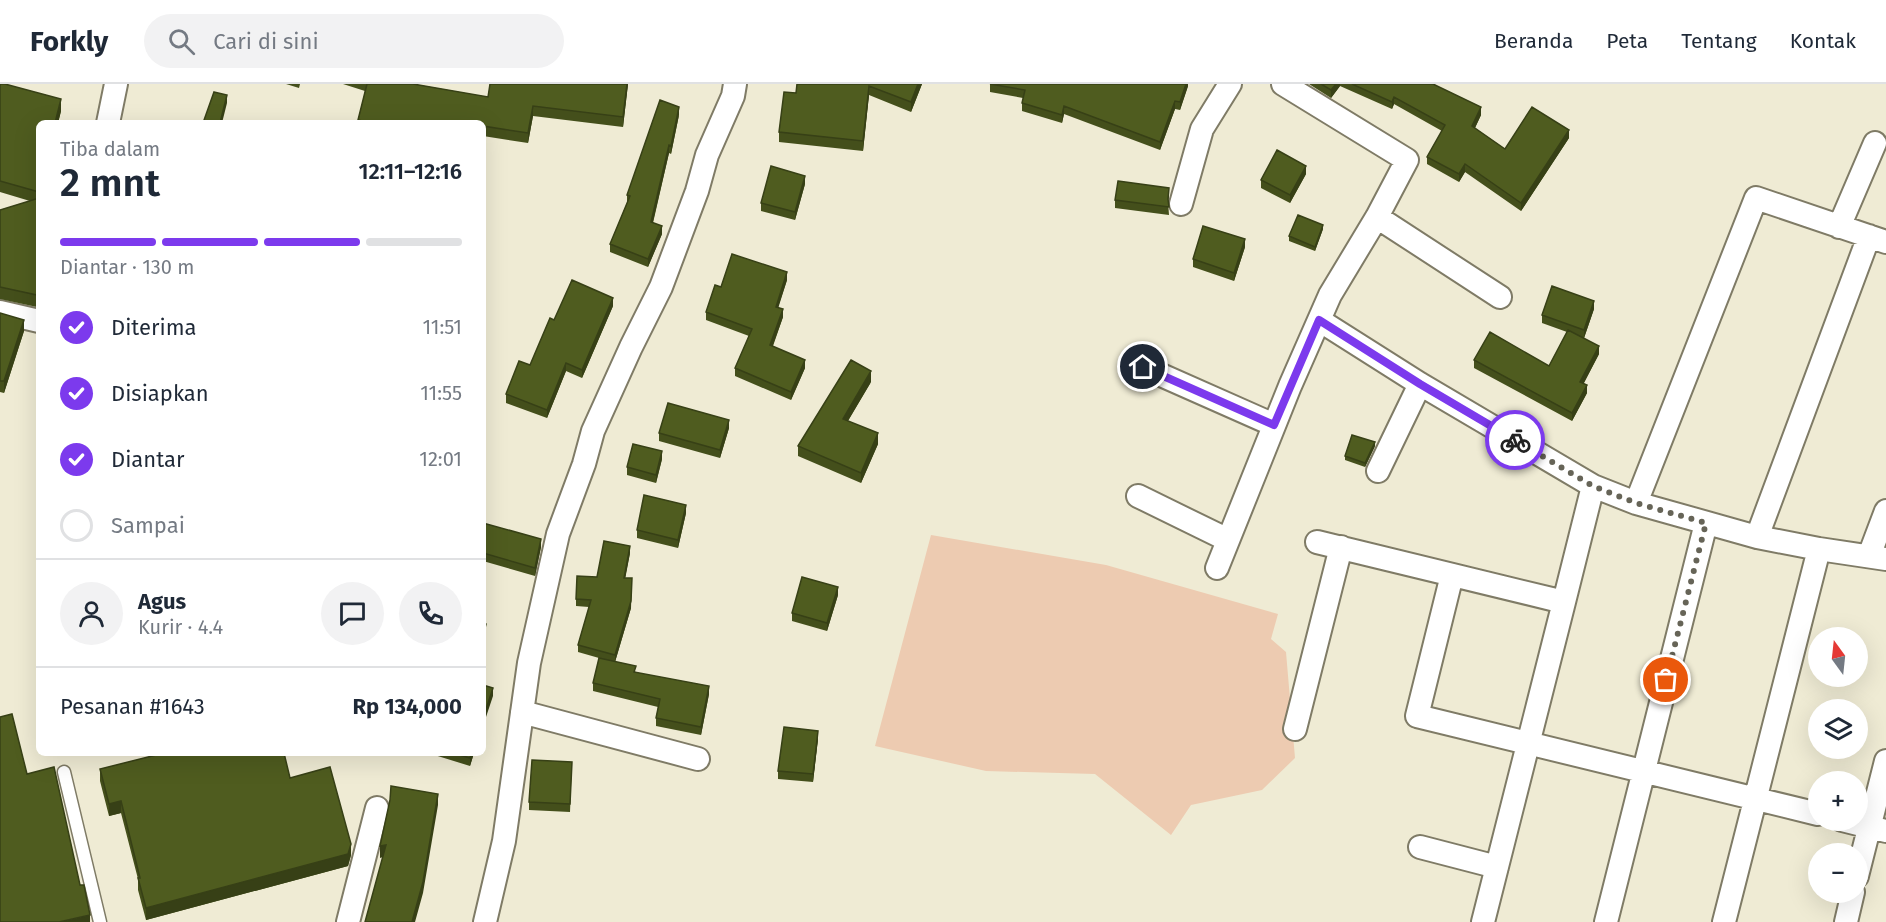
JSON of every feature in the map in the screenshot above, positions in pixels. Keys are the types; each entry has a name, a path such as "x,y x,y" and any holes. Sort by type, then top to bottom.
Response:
{"street":[{"path":"109,120 116,84"},
{"path":"485,922 504,841 529,663 558,534 584,464 593,431 661,287 708,155 733,96 735,84"},
{"path":"1181,204 1202,129 1230,84"},
{"path":"1217,568 1274,425 1330,295 1377,217 1407,160 1283,84"},
{"path":"1839,227 1875,143"},
{"path":"1636,503 1756,198 1877,239 1757,537"},
{"path":"1377,217 1500,297"},
{"path":"0,312 36,320"},
{"path":"1319,320 1420,384 1593,486 1636,503 1757,537 1878,557 1886,511"},
{"path":"1143,367 1274,425"},
{"path":"1378,471 1420,384"},
{"path":"1483,922 1593,486"},
{"path":"1138,496 1228,540"},
{"path":"1606,922 1706,523"},
{"path":"1317,542 1564,602"},
{"path":"1295,729 1341,547"},
{"path":"1724,922 1819,549"},
{"path":"1452,575 1417,716 1808,812"},
{"path":"522,712 698,759"},
{"path":"1868,851 1878,829 1886,761"},
{"path":"348,922 377,808"},
{"path":"1420,848 1497,867"},
{"path":"1846,922 1850,903"}],"lane":[{"path":"64,772 100,922"}],"shaded area":[{"path":"931,535 1106,565 1278,614 1271,639 1286,652 1295,758 1262,790 1191,805 1171,835 1095,774 986,771 875,746"}],"building":[{"path":"0,84 61,99 56,120 36,120 36,191 0,181"},
{"path":"367,84 413,84 488,97 490,84 627,84 623,117 533,106 528,133 486,126 486,120 358,120"},
{"path":"797,84 918,84 911,102 869,86 863,141 779,132 784,92 796,93"},
{"path":"990,84 1186,84 1180,102 1175,101 1160,142 1064,106 1062,115 1022,103 1025,90"},
{"path":"1321,84 1336,84 1331,90"},
{"path":"1352,84 1433,84 1481,107 1472,126 1505,149 1532,107 1569,130 1521,203 1465,164 1459,174 1427,157 1445,125 1394,97 1392,102"},
{"path":"214,92 227,95 221,120 204,120"},
{"path":"660,100 679,107 651,222 662,226 648,259 610,244 630,196 627,195"},
{"path":"1277,150 1306,166 1290,195 1261,180"},
{"path":"771,166 805,176 795,212 761,203"},
{"path":"1118,181 1169,188 1169,207 1115,200"},
{"path":"36,199 36,295 0,287 0,210"},
{"path":"1298,215 1323,225 1315,247 1289,236"},
{"path":"1203,226 1245,239 1234,273 1193,259"},
{"path":"732,254 787,272 776,307 783,309 770,345 805,360 791,392 735,368 752,329 706,312 715,285 721,287"},
{"path":"572,280 613,298 582,370 566,363 547,410 506,394 519,361 530,365 550,318 554,320"},
{"path":"1552,286 1594,301 1584,330 1542,315"},
{"path":"0,313 24,320 4,381 0,381"},
{"path":"1568,330 1599,346 1580,382 1587,385 1572,413 1474,360 1490,332 1549,366"},
{"path":"851,360 871,371 843,419 878,433 861,473 798,446"},
{"path":"668,403 729,420 720,450 659,433"},
{"path":"1352,435 1375,442 1365,463 1345,456"},
{"path":"633,444 662,451 656,475 627,467"},
{"path":"644,495 686,505 678,540 637,530"},
{"path":"486,524 541,539 535,568 486,554"},
{"path":"604,541 630,546 624,578 632,578 631,601 615,655 578,645 591,600 576,599 577,576 597,577"},
{"path":"802,577 838,587 827,623 792,613"},
{"path":"599,658 636,666 634,672 709,686 701,727 656,718 660,699 593,683"},
{"path":"486,686 493,688 486,709"},
{"path":"12,714 27,774 54,767 80,885 84,885 90,915 59,922 0,922 0,717"},
{"path":"784,727 818,731 813,774 778,771"},
{"path":"152,756 285,756 290,778 330,767 351,844 348,854 146,908 121,801 109,804 100,769"},
{"path":"532,760 572,762 570,804 529,802"},
{"path":"391,786 438,794 423,882 412,922 365,922 386,845 380,846"}],"way so far":[{"path":"1515,440 1593,486 1636,503 1706,523 1666,680"}],"route":[{"path":"1143,367 1274,425 1319,320 1420,384 1515,440"}]}
